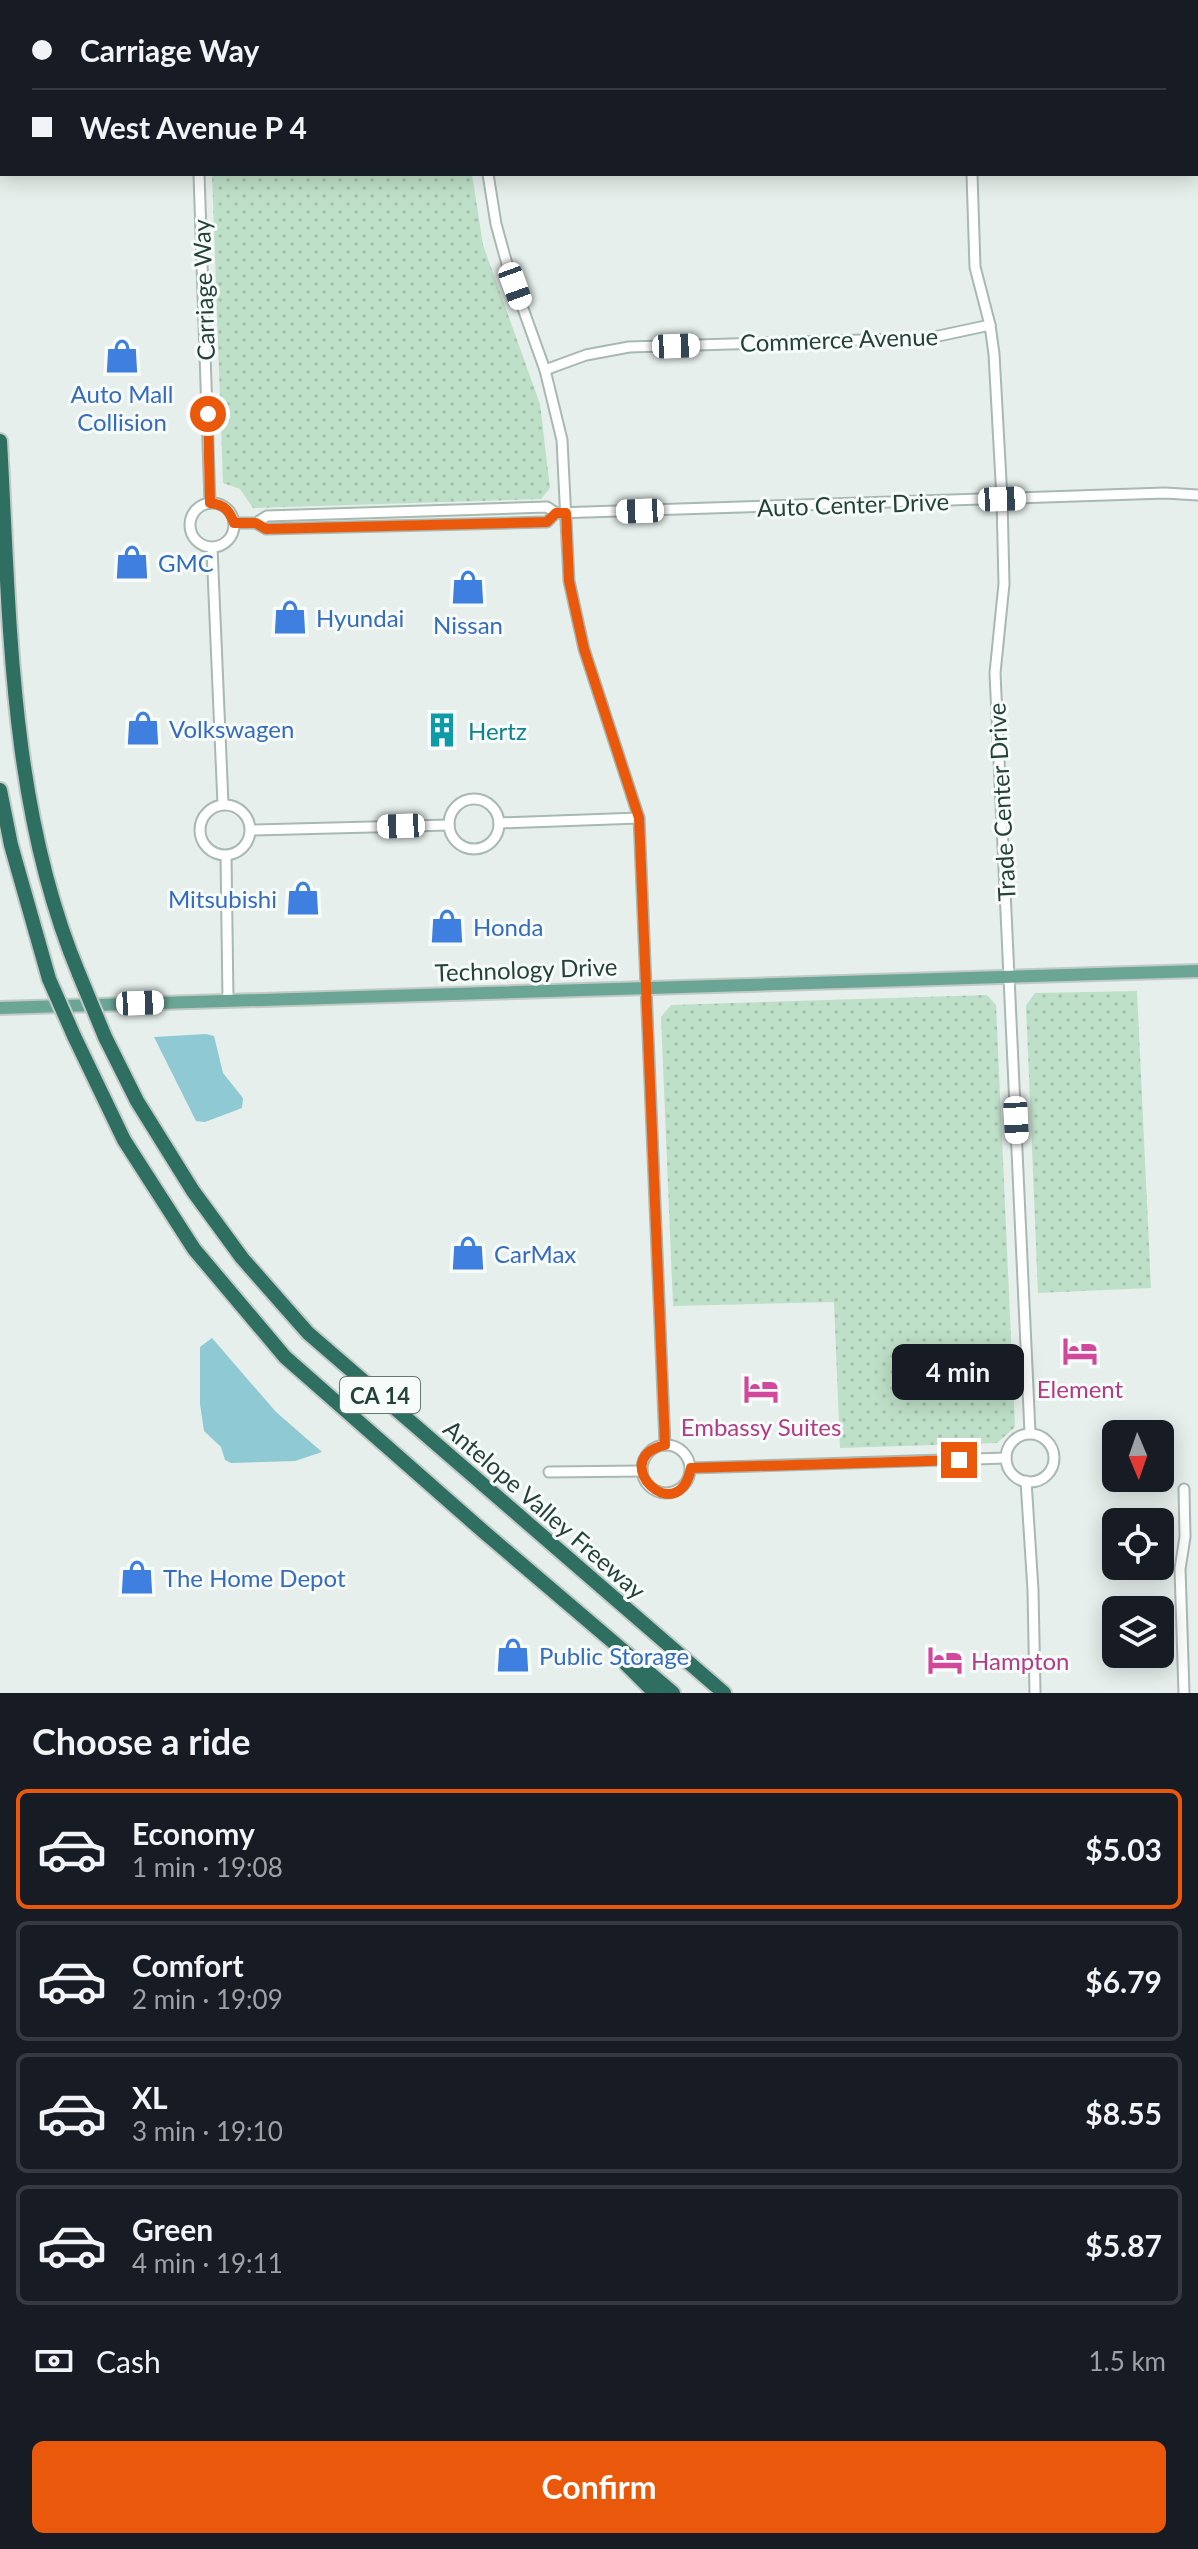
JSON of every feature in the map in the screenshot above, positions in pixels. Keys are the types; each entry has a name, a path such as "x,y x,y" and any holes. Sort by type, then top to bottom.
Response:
{"highway":[{"name":"Antelope Valley Freeway","path":"0,441 17,711 28,792 49,883 79,974 105,1037 137,1101 193,1191 242,1258 308,1333 724,1693"},
{"name":"CA 14","path":"0,790 11,845 49,979 124,1140 194,1249 285,1357 673,1693"},
{"path":"597,1629 616,1654 655,1693"},
{"path":"694,1667 734,1693"}],"main road":[{"name":"Technology Drive","path":"0,1008 1198,971"}],"street":[{"name":"Carriage Way","path":"199,176 210,503"},
{"path":"488,176 496,224 507,264 545,370 562,440 561,513 569,581 584,649 639,818 665,1445"},
{"name":"Trade Center Drive","path":"972,176 975,267 990,325 1002,499 1004,584 995,673 1030,1433"},
{"name":"Commerce Avenue","path":"545,370 586,355 629,347 929,338 990,325"},
{"name":"Auto Center Drive","path":"256,523 267,516 547,507 561,513 1165,493 1198,495"},
{"path":"210,503 229,510 234,523 227,542 212,548 196,541 189,530 189,520 194,510 210,503"},
{"name":"Auto Center Drive","path":"234,523 256,523 266,529 423,526 547,522 561,513"},
{"path":"212,548 223,804"},
{"path":"473,799 485,801 496,812 499,823 493,841 475,849 465,848 457,842 449,825 461,801 473,799"},
{"path":"223,804 243,813 251,830 248,841 240,851 226,856 212,852 204,845 199,831 206,813 223,804"},
{"path":"499,823 639,818"},
{"path":"251,830 449,825"},
{"path":"226,856 228,1000"},
{"path":"1030,1433 1045,1438 1051,1444 1055,1460 1042,1479 1026,1481 1012,1473 1006,1458 1014,1439 1030,1433"},
{"path":"665,1445 681,1450 691,1468 686,1483 680,1489 664,1494 648,1486 642,1471 645,1456 665,1445"},
{"path":"691,1468 1006,1458"},
{"path":"549,1472 642,1471"},
{"path":"1026,1481 1035,1693"},
{"path":"1184,1489 1185,1537 1180,1569 1184,1693"}],"green space":[{"path":"212,176 472,176 483,245 540,404 550,488 541,499 253,508 240,489 223,483"},
{"path":"1137,991 1151,1288 1038,1293 1026,1005 1035,993"},
{"path":"987,995 996,1005 1015,1427 997,1443 840,1448 834,1302 673,1306 661,1017 671,1005"}],"water":[{"path":"214,1036 223,1073 243,1098 242,1108 205,1122 196,1121 154,1037"},
{"path":"212,1338 276,1412 322,1452 295,1461 231,1463 225,1460 221,1447 204,1431 200,1404 200,1347"}],"place":[{"name":"Auto Mall Collision","path":"122,356"},
{"name":"GMC","path":"132,562"},
{"name":"Nissan","path":"468,587"},
{"name":"Hyundai","path":"290,617"},
{"name":"Volkswagen","path":"143,728"},
{"name":"Hertz","path":"442,730"},
{"name":"Mitsubishi","path":"303,898"},
{"name":"Honda","path":"447,926"},
{"name":"CarMax","path":"468,1253"},
{"name":"Element","path":"1080,1351"},
{"name":"Embassy Suites","path":"761,1389"},
{"name":"The Home Depot","path":"137,1577"},
{"name":"Public Storage","path":"513,1655"},
{"name":"Hampton","path":"945,1660"}],"route":[{"path":"208,414 210,503 229,510 234,523 256,523 266,529 423,526 547,522 556,513 566,513 569,581 584,649 639,818 665,1445 645,1456 642,1471 648,1486 664,1494 673,1493 686,1483 691,1468 959,1460"}]}
